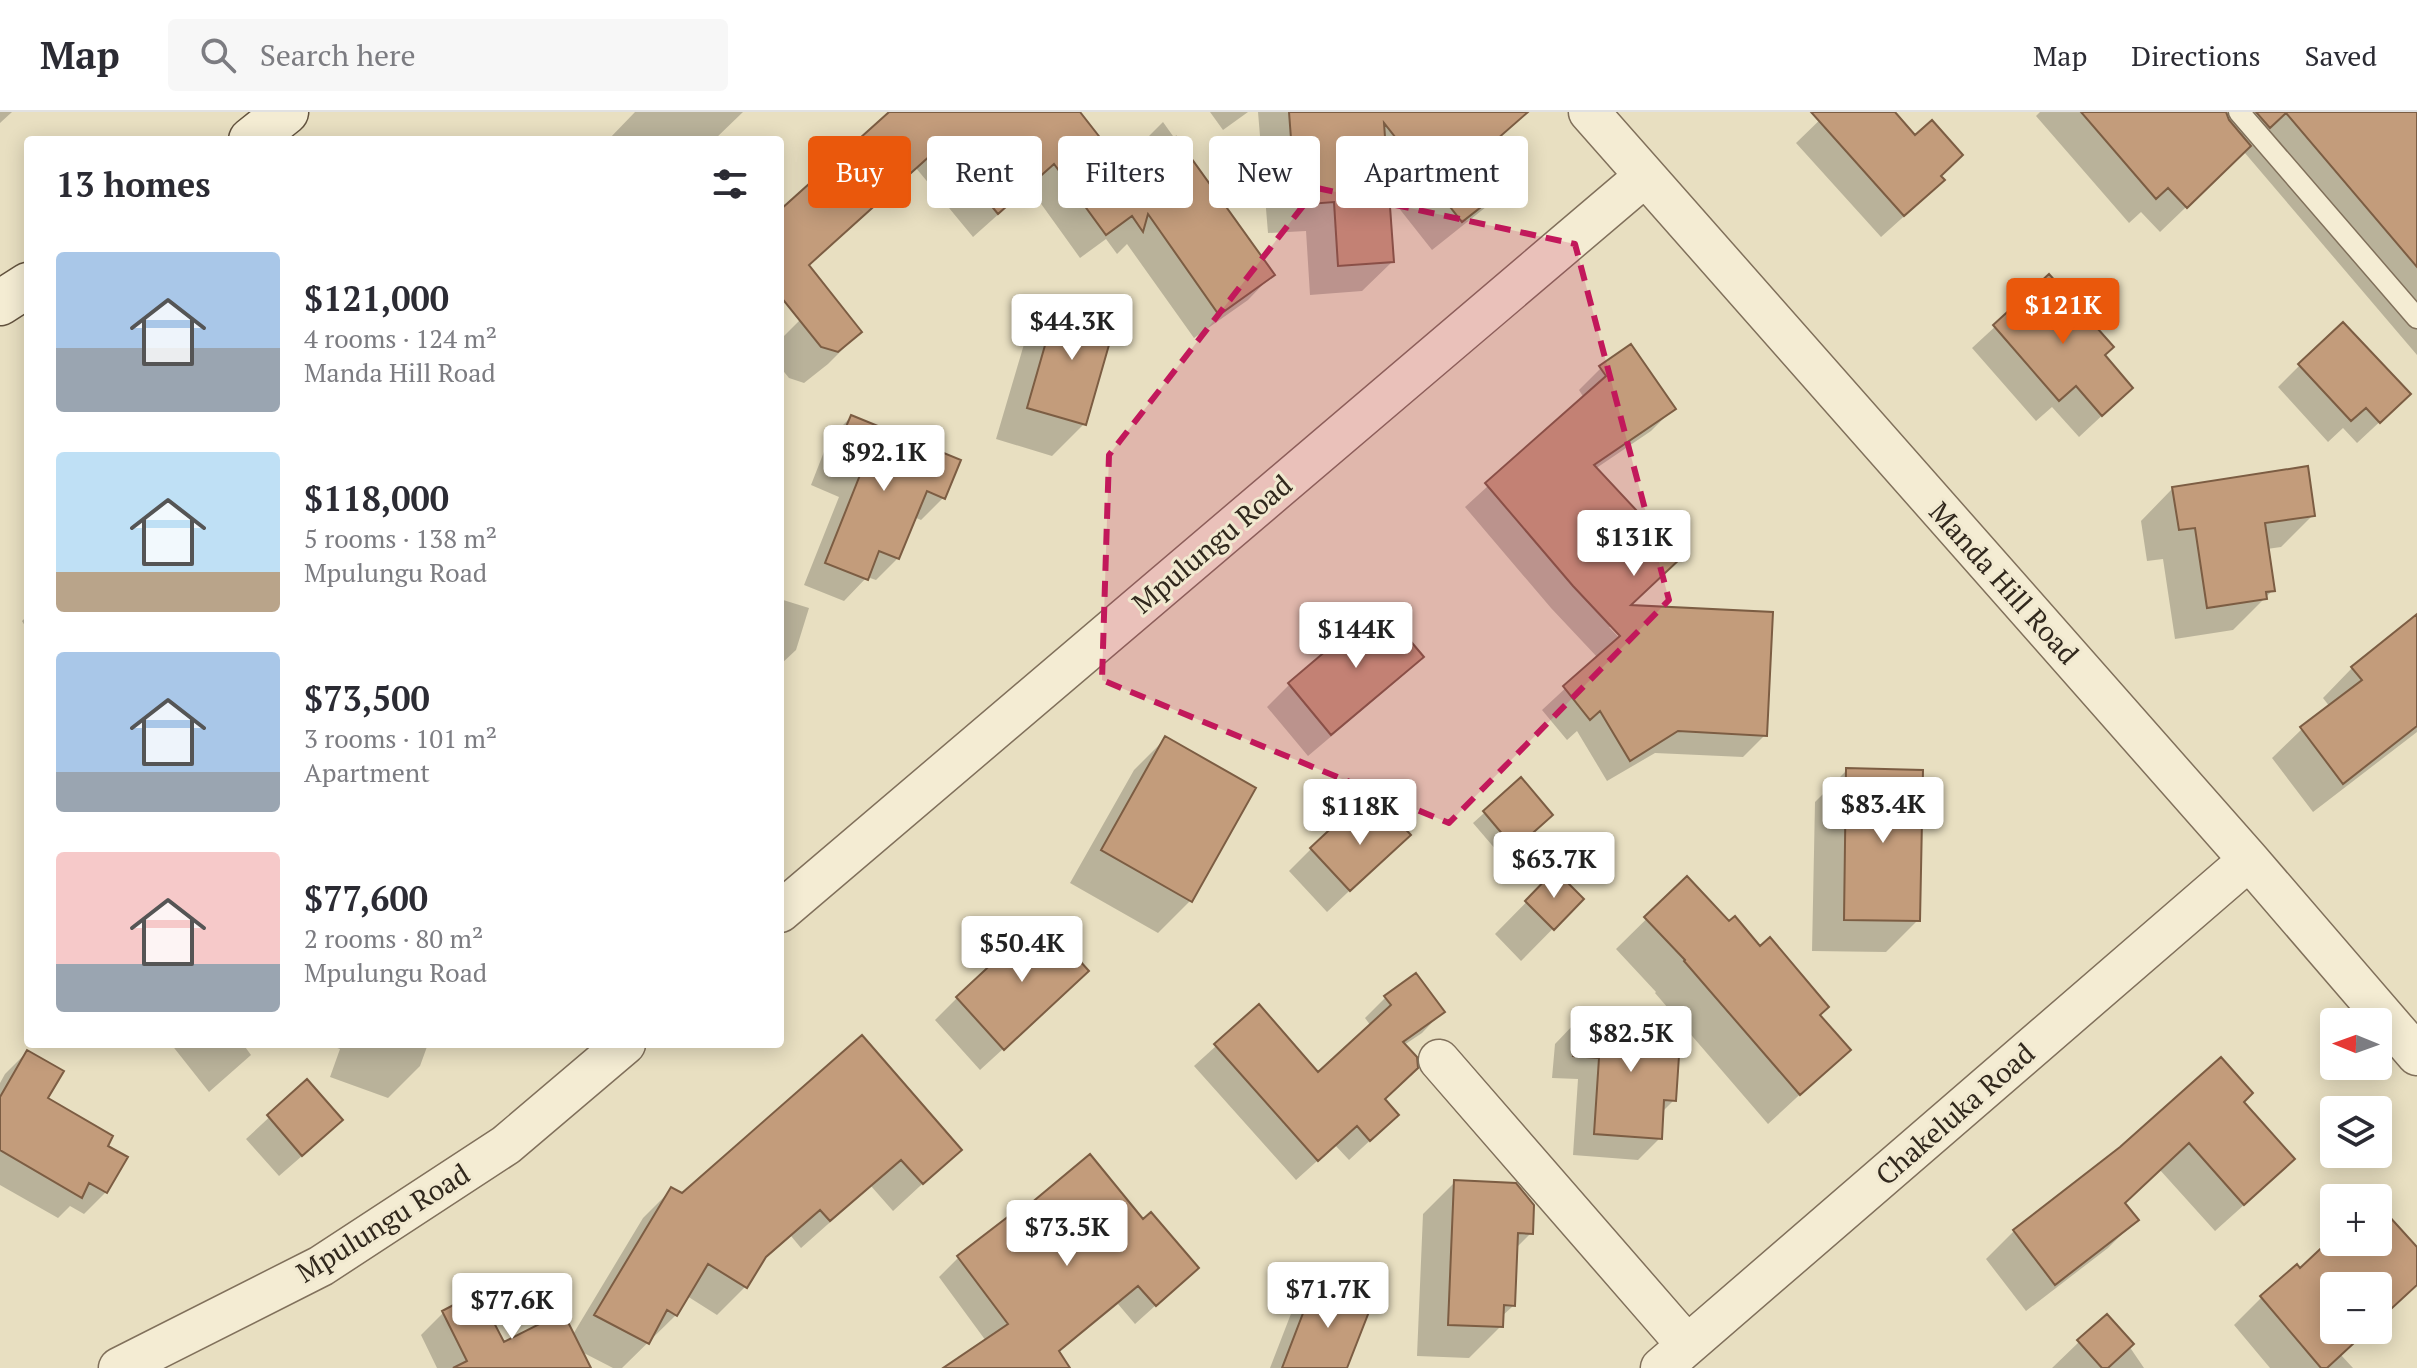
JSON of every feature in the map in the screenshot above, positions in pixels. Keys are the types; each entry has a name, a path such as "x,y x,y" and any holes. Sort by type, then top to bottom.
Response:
{"main road":[{"path":"256,136 286,112"},
{"path":"0,303 24,288"}],"street":[{"name":"Manda Hill Road","path":"1589,112 2249,860 2417,1055"},
{"name":"Mpulungu Road","path":"784,909 1644,177"},
{"name":"Chakeluka Road","path":"1674,1357 2249,860"},
{"name":"Mpulungu Road","path":"119,1368 321,1266 506,1145 620,1048"},
{"path":"1439,1060 1674,1357"}],"lane":[{"path":"2239,112 2417,318"}],"highlighted area":[{"path":"1317,188 1575,244 1669,600 1449,823 1102,680 1109,455"}],"building":[{"path":"889,112 1080,112 1099,136 1058,136 1058,169 1054,164 1042,175 1042,136 927,136 927,159 911,173 911,136 862,136"},
{"path":"1289,112 1528,112 1501,136 1394,136 1384,123 1385,136 1336,136 1336,208 1390,208 1394,262 1338,266 1334,202 1320,203 1320,136 1291,136"},
{"path":"1811,112 1895,112 1915,135 1932,120 1963,155 1941,176 1945,180 1904,216"},
{"path":"2081,112 2226,112 2251,146 2187,208 2168,188 2156,199"},
{"path":"2256,112 2417,112 2417,267 2286,113 2270,128"},
{"path":"1193,161 1209,183 1209,208 1227,208 1275,275 1219,315 1148,214 1143,232 1132,216 1106,235 1086,208 1193,208"},
{"path":"808,185 808,208 872,208 809,265 862,332 838,352 821,347 784,301 784,206"},
{"path":"1451,208 1480,208 1462,222"},
{"path":"2049,274 2114,347 2105,355 2133,388 2102,416 2076,386 2059,401 1993,325"},
{"path":"1058,300 1117,317 1086,425 1027,408"},
{"path":"2343,322 2411,394 2380,423 2366,408 2351,421 2298,364"},
{"path":"1631,344 1676,409 1594,465 1681,558 1631,605 1773,612 1767,736 1678,731 1630,761 1600,711 1590,720 1563,686 1620,636 1485,483 1606,376 1599,366"},
{"path":"851,415 961,460 945,499 927,491 899,559 879,551 868,580 825,563 860,475 831,462"},
{"path":"2308,466 2315,516 2265,523 2275,591 2266,592 2267,599 2207,608 2195,528 2179,530 2172,487"},
{"path":"1380,605 1424,657 1331,735 1288,683"},
{"path":"2417,614 2417,726 2343,784 2300,727 2362,680 2351,667"},
{"path":"1165,736 1256,788 1192,902 1101,850"},
{"path":"1846,768 1923,770 1920,921 1844,920"},
{"path":"1521,777 1553,815 1515,849 1483,811"},
{"path":"1384,806 1411,835 1350,891 1310,848 1341,819 1355,834"},
{"path":"1555,870 1584,899 1554,930 1525,901"},
{"path":"1687,876 1729,921 1735,916 1760,946 1770,937 1829,1007 1820,1015 1851,1050 1800,1095 1685,960 1644,917"},
{"path":"1041,918 1089,971 1004,1050 956,997"},
{"path":"1416,973 1445,1012 1403,1042 1417,1057 1418,1068 1385,1099 1399,1115 1370,1141 1357,1126 1318,1161 1214,1044 1259,1004 1318,1072 1391,1005 1384,996"},
{"path":"1576,1019 1681,1026 1676,1101 1664,1100 1662,1139 1594,1134 1599,1058 1573,1056"},
{"path":"862,1035 962,1150 923,1184 901,1160 830,1221 820,1210 766,1257 747,1288 708,1264 677,1316 667,1310 649,1344 594,1315 671,1187 682,1193"},
{"path":"27,1050 64,1071 48,1098 113,1136 108,1146 128,1157 107,1193 89,1183 82,1198 0,1150 0,1097"},
{"path":"2221,1057 2253,1093 2244,1102 2295,1159 2244,1205 2189,1143 2125,1203 2139,1220 2055,1285 2013,1230 2120,1147"},
{"path":"307,1079 343,1120 302,1156 267,1115"},
{"path":"1090,1154 1143,1219 1151,1212 1199,1268 1156,1306 1138,1286 1059,1351 1070,1368 943,1368 1008,1324 957,1256 1022,1206 1024,1209"},
{"path":"1454,1180 1516,1183 1534,1205 1533,1234 1518,1233 1515,1306 1504,1305 1503,1327 1448,1325"},
{"path":"2392,1219 2417,1247 2417,1285 2392,1308 2392,1272 2320,1272 2320,1344 2353,1344 2327,1368 2321,1368 2260,1296 2297,1264 2300,1268 2320,1249 2320,1256 2392,1256"},
{"path":"1315,1282 1372,1304 1347,1368 1282,1368"},
{"path":"478,1292 504,1342 563,1312 591,1368 453,1368 467,1361 442,1311"},
{"path":"2107,1314 2134,1344 2108,1368 2102,1368 2077,1340"}]}
